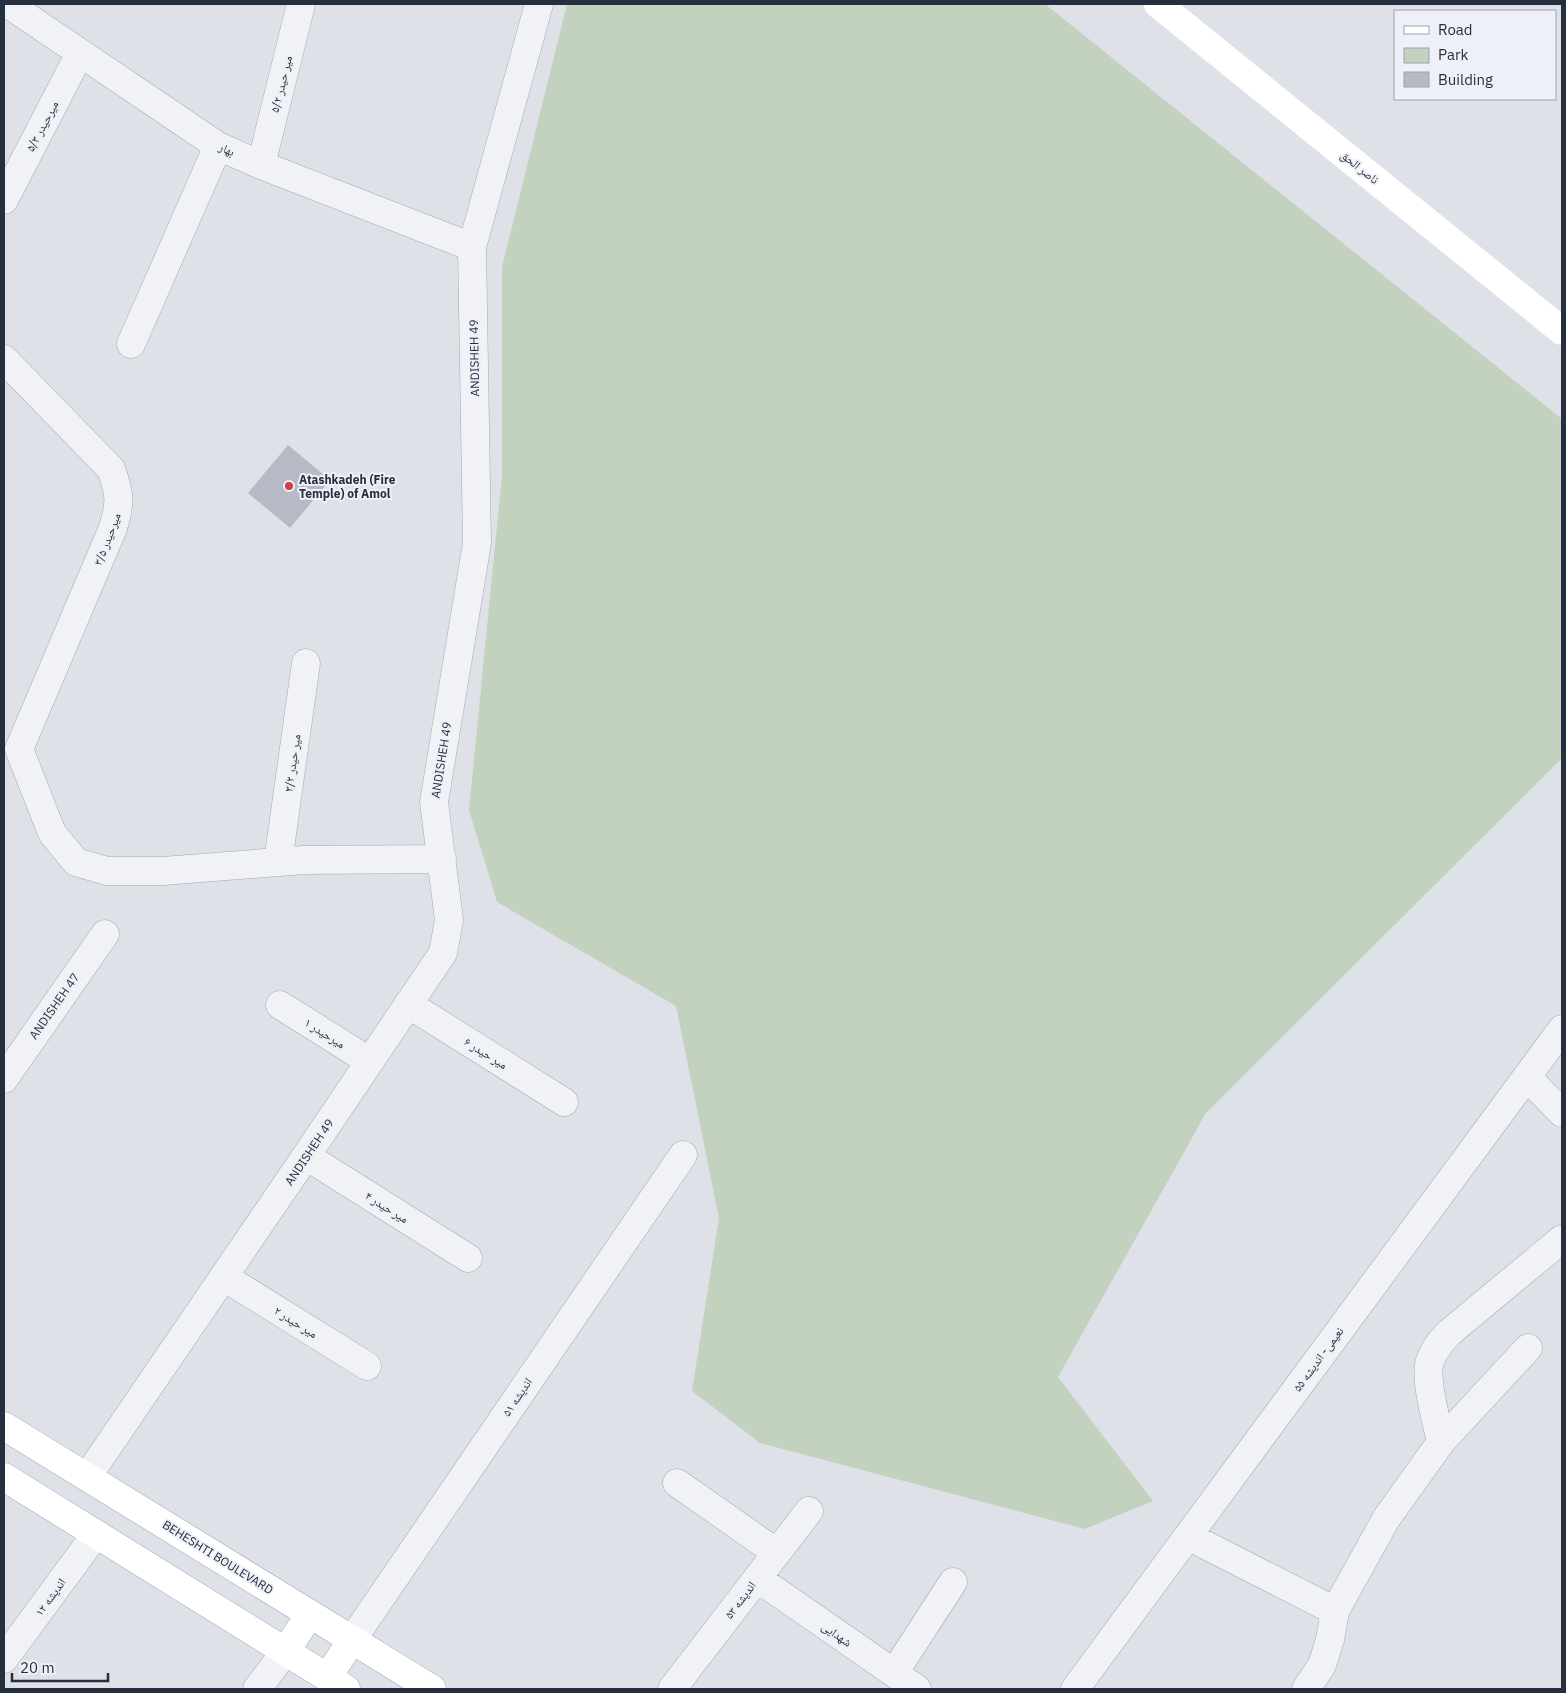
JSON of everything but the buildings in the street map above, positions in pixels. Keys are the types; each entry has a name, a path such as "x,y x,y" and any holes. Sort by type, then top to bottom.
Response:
{"main road":[{"name":"ناصر الحق","path":"1158,4 1562,331"},
{"name":"BEHESHTI BOULEVARD","path":"4,1426 432,1689"},
{"path":"4,1478 337,1683 352,1640"},
{"path":"285,1652 310,1614"}],"street":[{"name":"بهار","path":"6,4 218,146 261,165 472,247"},
{"name":"میر حیدر ۵/۲","path":"261,165 301,4"},
{"name":"ANDISHEH 49","path":"87,1477 443,953 449,920 434,802 477,543 472,247 539,4"},
{"name":"میرحیدر ۵/۳","path":"4,200 80,53"},
{"path":"131,344 218,146"},
{"name":"میرحیدر ۳/۵","path":"4,360 111,469 119,490 119,508 113,528 19,749 52,833 76,862 107,871 163,871 278,862"},
{"name":"میر حیدر ۳/۲","path":"278,862 306,663"},
{"path":"278,862 304,860 442,859"},
{"name":"ANDISHEH 47","path":"4,1079 105,934"},
{"name":"میر حیدر ۶","path":"408,1004 564,1102"},
{"name":"میرحیدر ۱","path":"280,1005 369,1061"},
{"name":"نعیمی- اندیشه ۵۵","path":"1075,1689 1562,1029"},
{"path":"1527,1077 1562,1113"},
{"name":"اندیشه ۵۱","path":"352,1640 683,1154"},
{"name":"میر حیدر ۴","path":"306,1156 468,1258"},
{"path":"1441,1442 1430,1387 1429,1363 1438,1344 1562,1238"},
{"name":"میر حیدر ۲","path":"224,1277 367,1366"},
{"path":"1306,1689 1322,1665 1335,1611 1386,1518 1441,1442 1528,1348"},
{"path":"678,1483 777,1553"},
{"name":"اندیشه ۵۳","path":"672,1689 809,1510"},
{"name":"اندیشه ۱۲","path":"4,1659 96,1534"},
{"path":"1188,1536 1335,1611"},
{"name":"شهدایی","path":"757,1578 917,1689"},
{"path":"894,1673 953,1582"},
{"path":"257,1689 285,1652"}],"green space":[{"path":"567,4 1045,4 1562,419 1562,758 1206,1113 1058,1377 1153,1501 1085,1529 760,1443 692,1391 719,1218 676,1006 497,902 469,810 502,475 502,267"}],"place":[{"name":"Atashkadeh (Fire Temple) of Amol","path":"289,486"}]}
